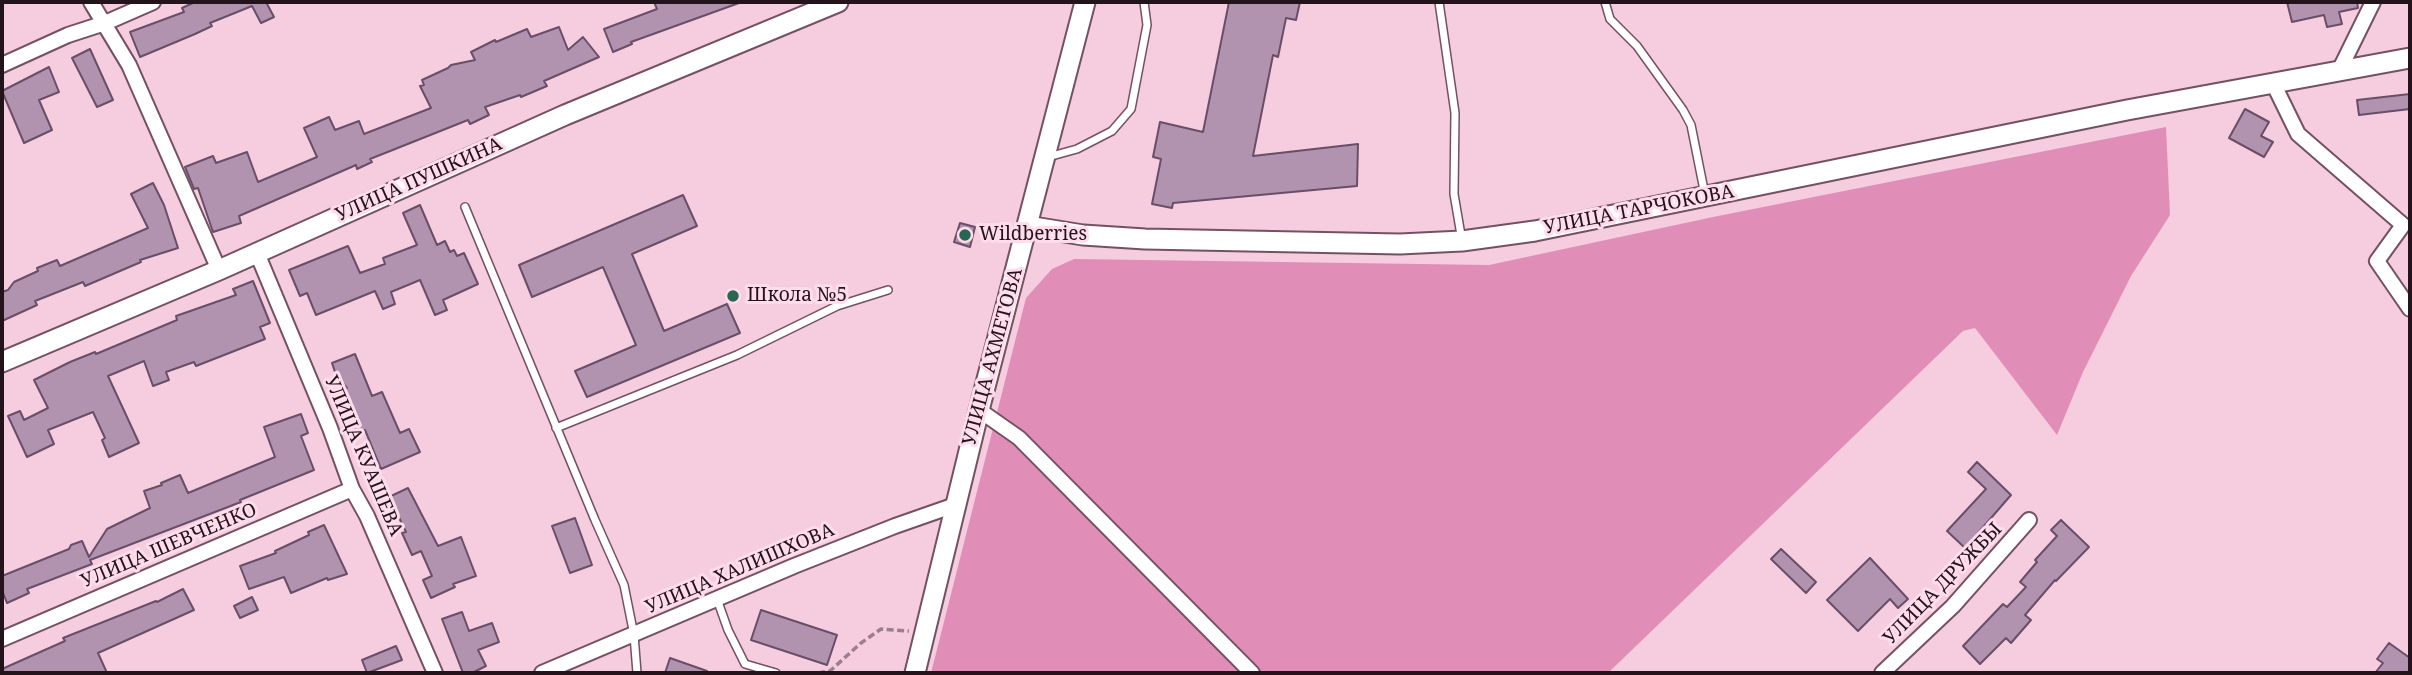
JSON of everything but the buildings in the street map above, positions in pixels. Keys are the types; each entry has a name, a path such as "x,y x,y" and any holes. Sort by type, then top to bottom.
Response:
{"main road":[{"name":"УЛИЦА ПУШКИНА","path":"2,362 219,270 565,115 838,2"},
{"name":"УЛИЦА АХМЕТОВА","path":"915,673 979,410 1086,2"},
{"name":"УЛИЦА ТАРЧОКОВА","path":"1027,226 1083,235 1144,239 1399,244 1462,241 1535,231 2126,110 2410,58"}],"street":[{"path":"91,2 129,65 219,270"},
{"path":"2,65 68,34 105,23 153,2"},
{"path":"2339,71 2373,2"},
{"path":"2274,85 2298,134 2403,225 2377,261 2410,309"},
{"name":"УЛИЦА КУАШЕВА","path":"257,253 330,428 352,489 367,516 435,673"},
{"path":"979,410 1019,438 1252,673"},
{"name":"УЛИЦА ШЕВЧЕНКО","path":"2,639 352,489"},
{"name":"УЛИЦА ХАЛИШХОВА","path":"542,673 562,669 717,599 895,526 955,505"},
{"name":"УЛИЦА ДРУЖБЫ","path":"1882,673 1954,606 2029,520"}],"lane":[{"path":"1044,159 1077,149 1112,131 1131,109 1147,25 1144,2"},
{"path":"1439,2 1455,113 1454,194 1462,241"},
{"path":"1605,2 1610,19 1637,46 1683,110 1690,125 1706,197"},
{"path":"465,207 624,585 634,635 637,673"},
{"path":"556,428 737,355 837,306 888,290"},
{"path":"717,599 728,630 745,664 776,673"}],"path":[{"path":"818,673 830,671 881,629 925,633"}],"shaded area":[{"path":"2166,127 2170,215 2131,276 2083,372 2057,435 1975,328 1963,331 1608,673 931,673 1026,298 1052,269 1074,259 1489,265 1713,217"}],"place":[{"name":"Wildberries","path":"965,235"},
{"name":"Школа №5","path":"733,296"}]}
